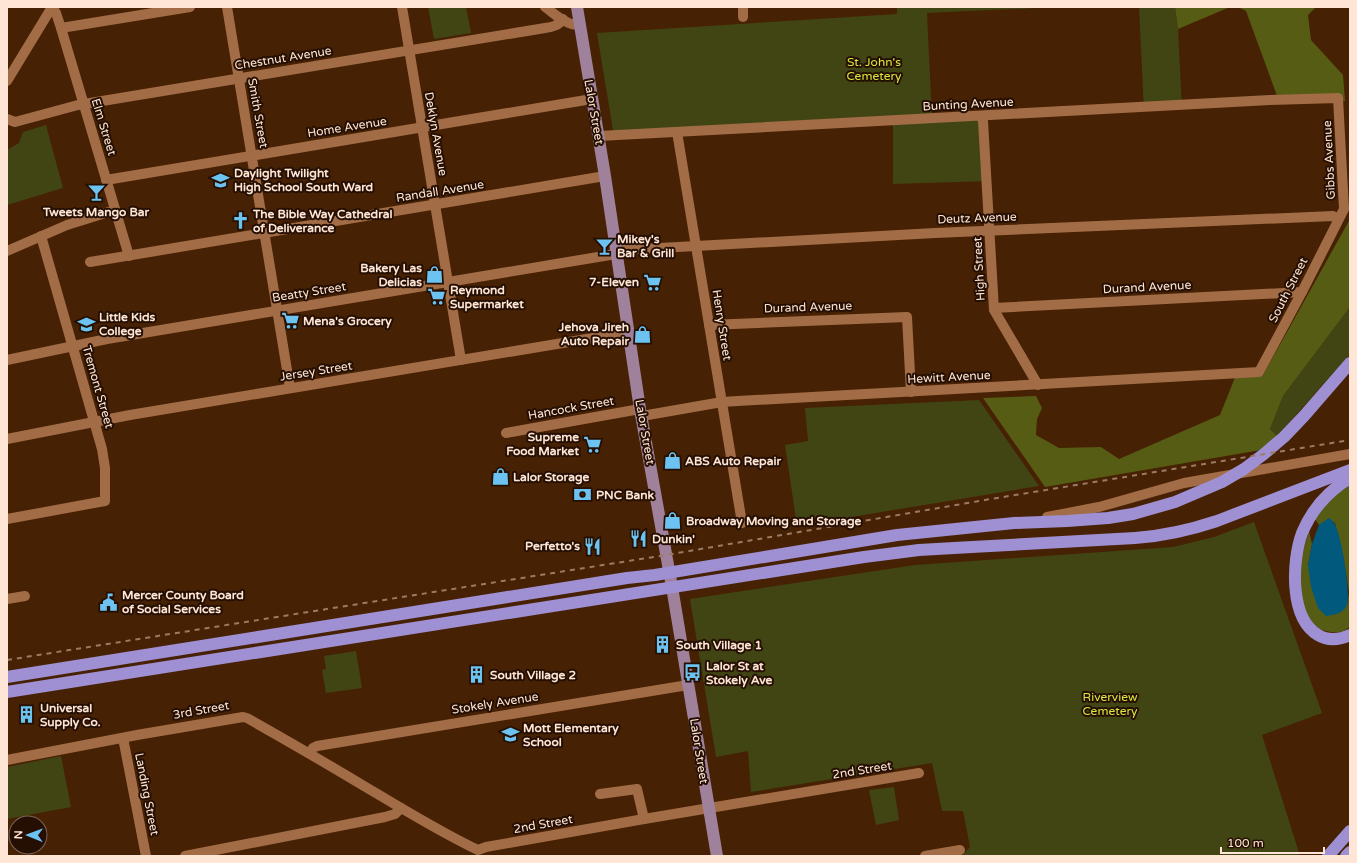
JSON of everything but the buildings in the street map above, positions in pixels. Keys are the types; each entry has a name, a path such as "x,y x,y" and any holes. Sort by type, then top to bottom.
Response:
{"highway":[{"path":"7,676 627,578 656,575 897,535 1014,523 1108,518 1150,510 1188,497 1211,487 1244,469 1269,450 1292,429 1350,363"},
{"path":"7,692 864,557 919,550 1166,535 1198,528 1350,470"},
{"path":"1350,478 1329,494 1314,510 1299,544 1295,568 1298,604 1306,624 1315,633 1327,638 1342,639 1350,635"},
{"path":"1328,856 1350,831"},
{"path":"1346,856 1350,852"}],"main road":[{"name":"Lalor Street","path":"577,7 599,136 641,413 717,856"}],"street":[{"name":"Elm Street","path":"52,7 56,13 61,28 129,256"},
{"path":"7,81 52,7"},
{"path":"61,28 190,7"},
{"name":"Smith Street","path":"227,7 290,388"},
{"name":"Deklyn Avenue","path":"402,7 461,360"},
{"path":"545,7 570,24 580,25"},
{"name":"Chestnut Avenue","path":"7,119 15,122 84,104 544,28 555,26 563,19"},
{"name":"Bunting Avenue","path":"599,136 1270,100 1338,98"},
{"name":"Gibbs Avenue","path":"1338,98 1344,209 1338,219"},
{"name":"Home Avenue","path":"106,180 592,99"},
{"name":"High Street","path":"981,116 983,121 994,308 1038,385"},
{"name":"Henry Street","path":"677,132 742,523"},
{"name":"Randall Avenue","path":"90,262 605,176"},
{"path":"7,251 74,222 115,210"},
{"name":"Deutz Avenue","path":"616,253 623,250 1273,217 1333,216 1338,219"},
{"name":"South Street","path":"1259,372 1302,292 1338,219"},
{"name":"Tremont Street","path":"7,519 104,501 105,462 95,422 41,236"},
{"name":"Beatty Street","path":"7,360 107,339 616,253"},
{"name":"Durand Avenue","path":"994,308 1302,292"},
{"name":"Durand Avenue","path":"709,325 907,317 911,392"},
{"name":"Jersey Street","path":"7,439 130,415 629,332"},
{"name":"Hewitt Avenue","path":"641,413 722,402 1259,372"},
{"name":"Hancock Street","path":"506,433 641,413"},
{"path":"1014,523 1099,507 1184,483 1350,454"},
{"path":"7,599 25,596"},
{"name":"Stokely Avenue","path":"309,753 317,746 688,685"},
{"name":"3rd Street","path":"7,760 242,717 247,718 309,753 401,808"},
{"name":"Landing Street","path":"123,738 146,856"},
{"name":"2nd Street","path":"401,808 480,853 486,847 919,773"},
{"path":"600,794 637,789 644,819"},
{"path":"185,856 385,817 395,814 401,808"},
{"path":"925,856 954,853"}],"green space":[{"path":"428,7 466,7 471,33 434,39"},
{"name":"St. John's Cemetery","path":"897,7 1058,7 927,13 932,120 986,117 989,181 893,184 893,122 614,136 597,33 897,14"},
{"path":"1139,7 1175,7 1178,29 1182,109 1144,111"},
{"path":"1175,7 1230,7 1178,29"},
{"path":"1238,7 1316,7 1308,15 1311,40 1343,75 1345,101 1280,104 1246,11"},
{"path":"46,125 63,188 7,205 7,150 19,143 23,132"},
{"path":"1350,219 1350,307 1283,396 1270,429 1277,436 1261,450 1045,487 983,398 1036,396 1042,408 1037,419 1036,435 1059,448 1101,447 1119,459 1220,415 1236,375 1263,375"},
{"path":"1350,307 1350,354 1277,436 1270,429 1283,396"},
{"path":"979,400 1039,486 797,526 785,445 808,441 805,408"},
{"path":"1350,485 1350,626 1342,631 1333,632 1315,628 1303,607 1298,568 1309,531 1312,544 1308,565 1347,605 1349,592 1343,555 1335,523 1329,519 1319,525 1315,519 1330,499"},
{"name":"Riverview Cemetery","path":"1254,522 1322,713 1262,735 1300,856 962,856 970,847 963,811 942,811 932,763 751,792 748,751 716,757 690,599 915,565 1173,547 1214,537"},
{"path":"356,651 362,688 326,693 322,670 326,669 324,656"},
{"path":"61,756 71,807 28,815 8,815 7,819 7,767"},
{"path":"894,787 899,820 876,825 869,790"}],"water":[{"path":"1329,518 1333,521 1340,538 1348,588 1348,598 1346,608 1344,610 1326,616 1318,608 1311,587 1308,565 1312,544 1319,525"}],"railway":[{"path":"7,660 666,555 985,500 1350,440"}],"place":[{"name":"Daylight Twilight High School South Ward","path":"221,180"},
{"name":"Tweets Mango Bar","path":"96,193"},
{"name":"The Bible Way Cathedral of Deliverance","path":"240,221"},
{"name":"Mikey's Bar & Grill","path":"604,246"},
{"name":"Bakery Las Delicias","path":"435,275"},
{"name":"7-Eleven","path":"652,282"},
{"name":"Reymond Supermarket","path":"437,297"},
{"name":"Mena's Grocery","path":"290,321"},
{"name":"Little Kids College","path":"86,324"},
{"name":"Jehova Jireh Auto Repair","path":"642,334"},
{"name":"Supreme Food Market","path":"592,444"},
{"name":"ABS Auto Repair","path":"672,461"},
{"name":"Lalor Storage","path":"500,477"},
{"name":"PNC Bank","path":"583,495"},
{"name":"Broadway Moving and Storage","path":"673,521"},
{"name":"Dunkin'","path":"639,539"},
{"name":"Perfetto's","path":"593,546"},
{"name":"Mercer County Board of Social Services","path":"109,602"},
{"name":"South Village 1","path":"663,645"},
{"name":"Lalor St at Stokely Ave","path":"693,673"},
{"name":"South Village 2","path":"477,675"},
{"name":"Universal Supply Co.","path":"27,715"},
{"name":"Mott Elementary School","path":"510,735"}]}
